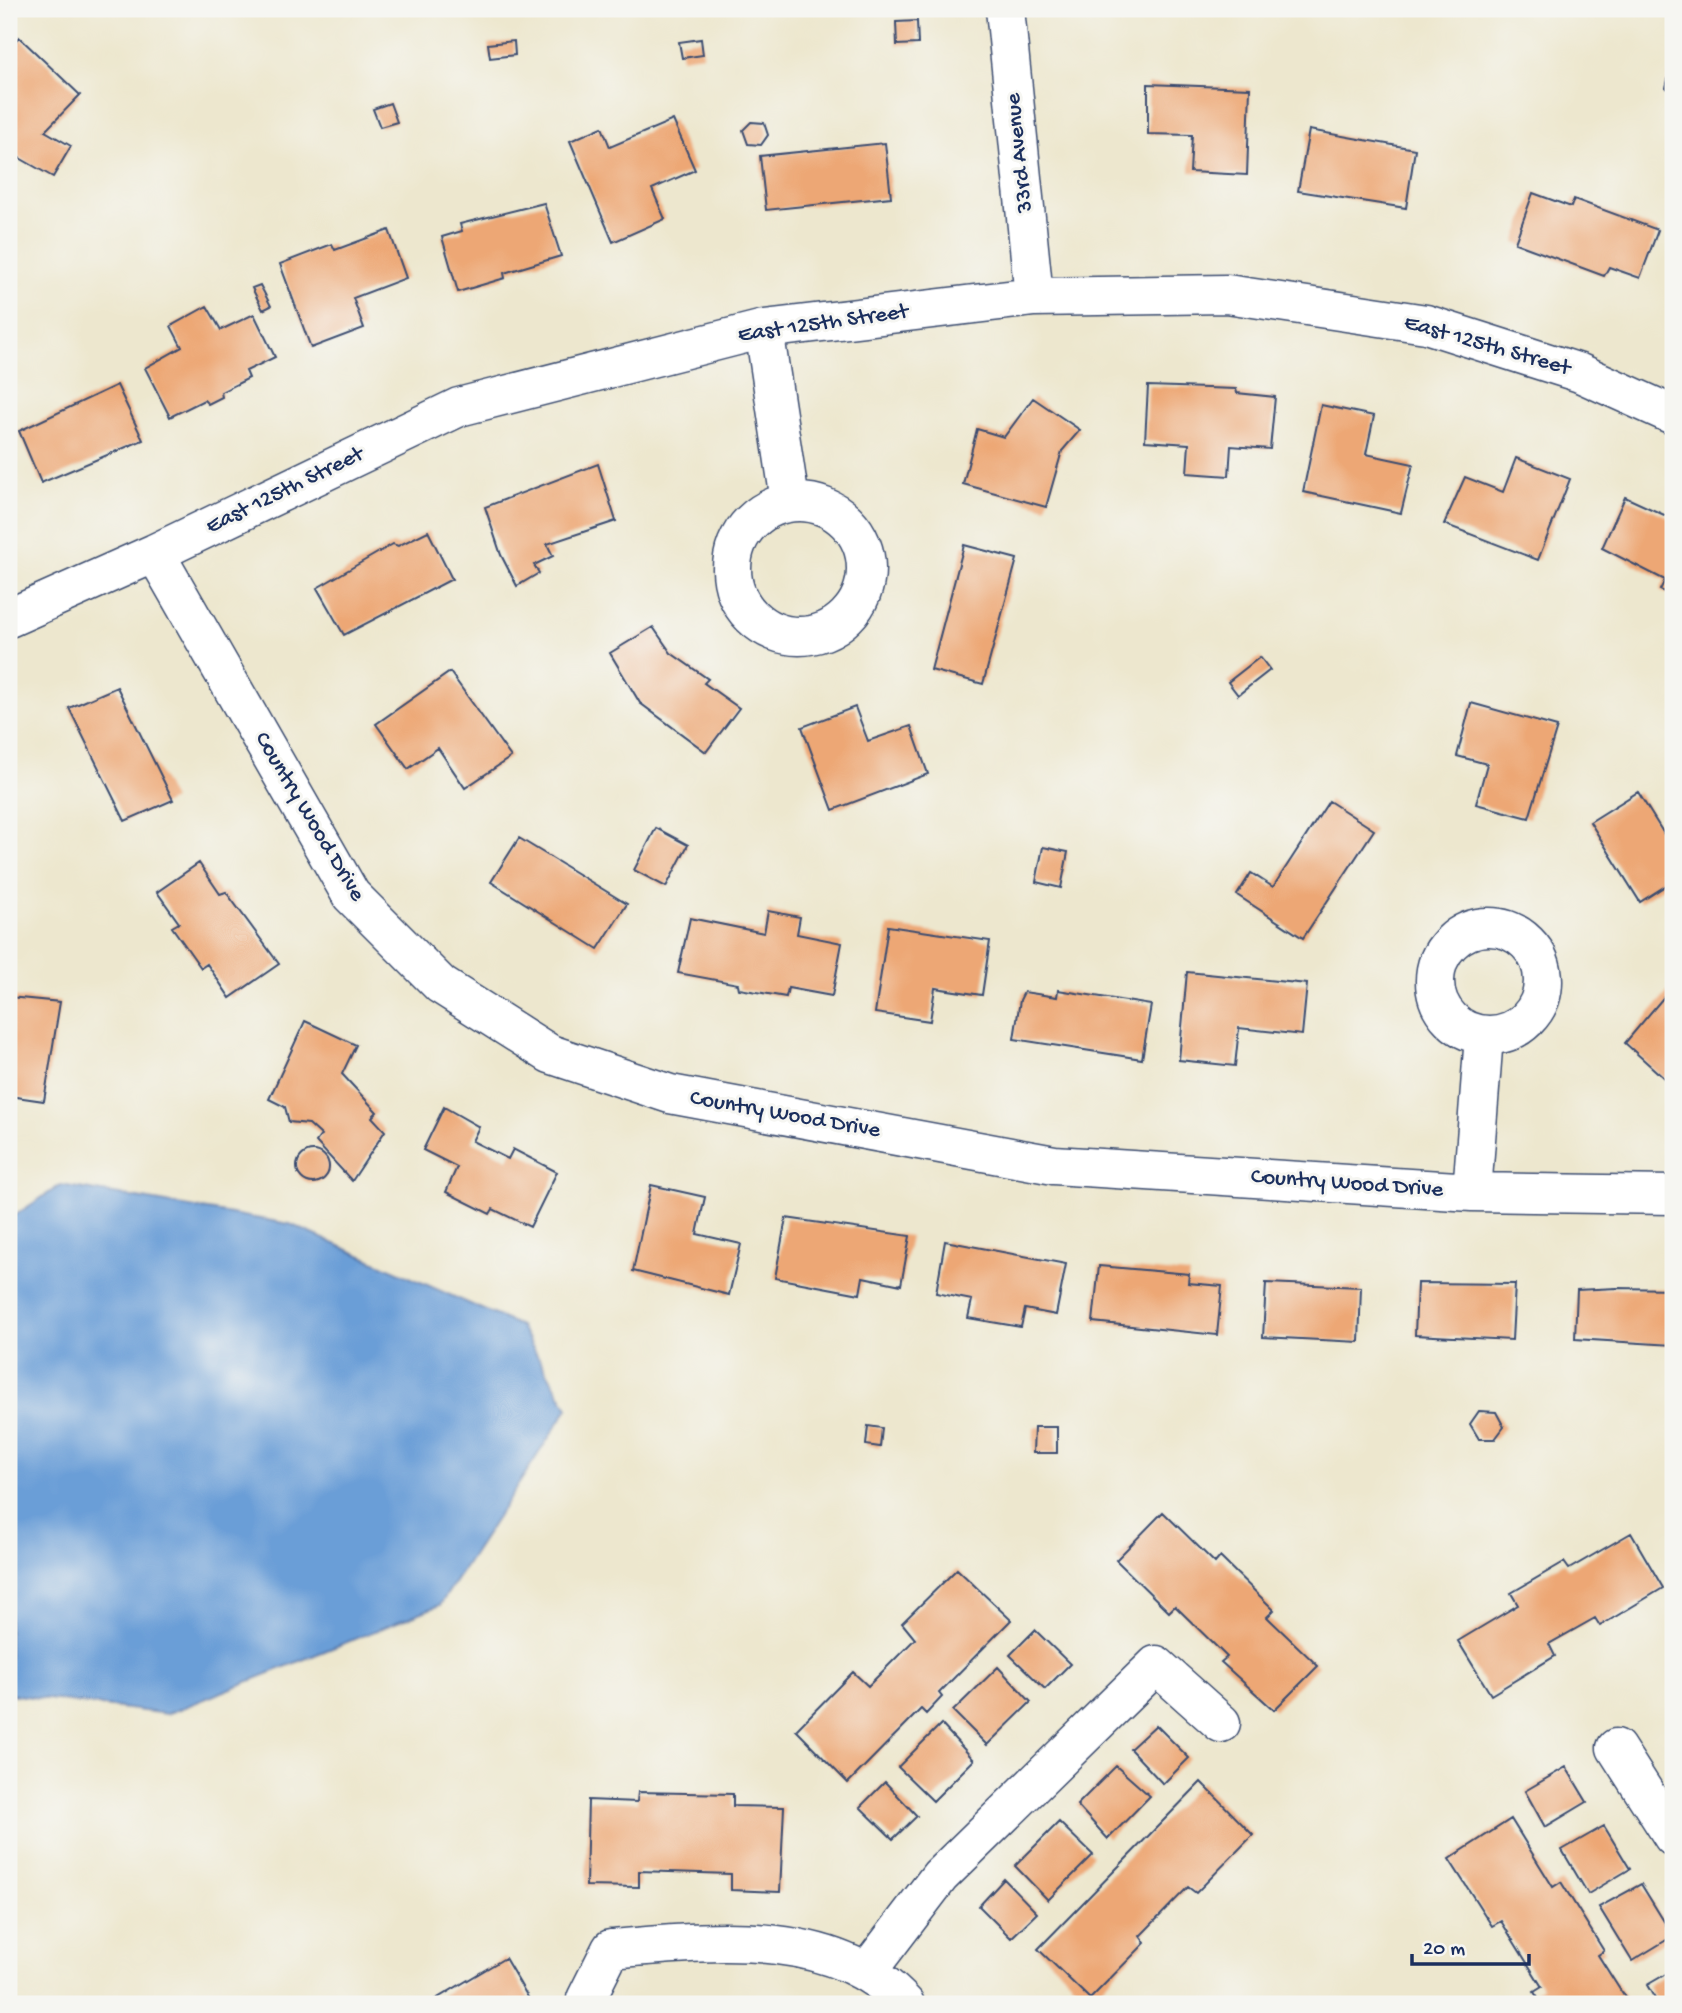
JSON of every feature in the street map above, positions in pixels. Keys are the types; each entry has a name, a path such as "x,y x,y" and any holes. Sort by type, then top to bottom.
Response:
{"street":[{"name":"33rd Avenue","path":"1005,9 1034,297"},
{"name":"East 125th Street","path":"9,618 155,553 459,407 764,329 1034,297 1227,294 1426,324 1580,373 1673,415"},
{"path":"764,329 790,502"},
{"name":"Country Wood Drive","path":"155,553 351,895 441,985 550,1054 670,1094 1054,1165 1472,1192 1673,1195"},
{"path":"1472,1192 1484,1036"},
{"path":"866,1973 940,1876 1156,1665 1221,1723"},
{"path":"1616,1748 1673,1837"},
{"path":"588,2004 586,1999 611,1949 710,1940 742,1941 831,1955 880,1981 905,2004"}],"water":[{"path":"61,1185 290,1224 520,1326 568,1408 440,1605 167,1714 9,1694 9,1219"}],"building":[{"path":"917,21 918,44 897,45 896,22"},
{"path":"19,37 80,95 45,131 71,146 53,177 9,152 9,47"},
{"path":"701,39 703,55 682,58 679,42"},
{"path":"514,41 515,55 490,58 488,44"},
{"path":"1673,61 1673,90 1666,88"},
{"path":"1148,84 1250,88 1247,175 1190,172 1192,135 1148,134"},
{"path":"390,103 397,122 380,127 373,109"},
{"path":"673,120 695,170 652,189 665,219 613,242 570,141 602,127 610,147"},
{"path":"751,122 764,123 768,135 761,145 748,144 743,130"},
{"path":"1309,130 1415,149 1406,208 1298,191"},
{"path":"885,143 891,197 766,210 760,156"},
{"path":"1533,193 1571,207 1574,199 1658,230 1640,278 1609,267 1604,276 1515,243"},
{"path":"544,203 561,256 504,273 505,278 458,292 442,237 462,231 460,224"},
{"path":"389,230 406,278 353,298 364,328 311,348 280,264 332,244 335,250"},
{"path":"260,285 271,306 263,310 252,288"},
{"path":"207,306 221,330 254,314 275,357 246,371 249,378 221,392 222,397 208,404 204,400 170,417 145,368 182,347 171,326"},
{"path":"117,385 143,440 41,483 19,431"},
{"path":"1148,386 1236,389 1237,393 1275,397 1270,449 1231,446 1229,476 1187,473 1189,444 1145,441"},
{"path":"1033,398 1080,430 1062,451 1046,507 963,484 977,429 1004,437"},
{"path":"1321,405 1374,416 1366,454 1413,464 1401,513 1303,492"},
{"path":"1516,458 1570,479 1538,560 1444,524 1465,477 1503,492"},
{"path":"598,464 616,521 547,544 553,556 534,565 539,573 517,586 501,555 485,507"},
{"path":"1625,497 1673,519 1673,596 1660,590 1665,580 1602,548"},
{"path":"428,531 452,579 344,635 317,588 393,544 398,546"},
{"path":"964,545 1017,559 983,684 931,670"},
{"path":"653,627 671,653 708,679 704,683 739,708 706,752 640,703 610,653"},
{"path":"1260,657 1270,670 1238,695 1228,682"},
{"path":"450,672 511,757 465,788 438,748 408,769 376,724"},
{"path":"117,687 173,800 125,821 69,708"},
{"path":"1471,703 1557,727 1529,818 1476,804 1487,764 1457,756"},
{"path":"855,707 868,741 911,726 928,774 833,810 802,727"},
{"path":"1638,792 1669,842 1673,839 1673,881 1640,902 1590,822"},
{"path":"1329,801 1374,830 1303,938 1237,895 1251,873 1273,887"},
{"path":"656,828 688,845 666,887 634,870"},
{"path":"519,838 627,904 598,949 491,882"},
{"path":"1043,847 1068,852 1061,888 1036,882"},
{"path":"199,863 220,894 226,892 279,964 230,998 207,964 201,968 172,927 179,923 157,892"},
{"path":"768,911 800,917 797,934 842,943 832,996 788,988 786,997 739,989 738,984 678,973 690,918 764,933"},
{"path":"888,926 990,941 982,995 935,988 930,1021 875,1013"},
{"path":"1187,972 1307,984 1302,1035 1239,1028 1235,1066 1179,1060"},
{"path":"1673,986 1673,1070 1665,1079 1625,1043"},
{"path":"1058,990 1151,1005 1142,1059 1014,1039 1020,1000 1024,992 1057,997"},
{"path":"9,997 60,1002 44,1101 9,1096"},
{"path":"305,1021 356,1045 342,1074 377,1112 372,1117 385,1131 352,1181 316,1142 321,1135 309,1124 289,1122 285,1107 269,1099"},
{"path":"444,1107 479,1127 472,1141 508,1159 513,1149 557,1172 530,1227 493,1209 490,1214 446,1192 457,1167 423,1150"},
{"path":"313,1151 324,1156 329,1167 324,1178 313,1183 302,1178 297,1167 302,1156"},
{"path":"651,1185 705,1197 697,1234 741,1244 729,1295 633,1271"},
{"path":"786,1218 910,1236 901,1285 863,1277 860,1294 775,1278"},
{"path":"945,1241 1066,1264 1056,1315 1025,1309 1021,1327 968,1318 972,1300 936,1293"},
{"path":"1099,1266 1189,1274 1188,1283 1222,1286 1217,1335 1093,1322"},
{"path":"1266,1283 1361,1287 1359,1342 1263,1337"},
{"path":"1417,1283 1515,1284 1512,1340 1415,1335"},
{"path":"1673,1289 1673,1345 1575,1339 1577,1290"},
{"path":"1479,1411 1496,1412 1504,1427 1495,1439 1479,1439 1470,1424"},
{"path":"868,1426 882,1428 880,1447 866,1445"},
{"path":"1034,1427 1057,1427 1057,1453 1033,1453"},
{"path":"1163,1512 1215,1563 1220,1557 1274,1610 1267,1617 1318,1666 1274,1710 1221,1662 1227,1657 1175,1606 1169,1612 1116,1560"},
{"path":"1631,1533 1663,1588 1600,1626 1595,1618 1549,1644 1555,1656 1491,1695 1458,1641 1518,1605 1511,1593 1564,1562 1569,1569"},
{"path":"957,1569 1011,1620 939,1693 942,1697 926,1714 921,1709 848,1783 796,1730 853,1672 868,1686 915,1639 902,1623"},
{"path":"1035,1630 1070,1664 1045,1689 1010,1655"},
{"path":"998,1667 1031,1702 987,1745 953,1711"},
{"path":"941,1724 974,1760 933,1801 898,1767"},
{"path":"1156,1725 1189,1758 1163,1784 1130,1749"},
{"path":"1116,1766 1150,1796 1108,1839 1077,1805"},
{"path":"1566,1767 1587,1802 1545,1827 1525,1791"},
{"path":"885,1782 917,1816 893,1839 860,1807"},
{"path":"1201,1782 1253,1835 1196,1893 1188,1887 1140,1936 1145,1943 1090,1999 1038,1949"},
{"path":"638,1792 733,1794 733,1806 784,1807 780,1892 731,1890 731,1874 639,1871 639,1887 586,1886 588,1800 637,1802"},
{"path":"1511,1819 1553,1887 1561,1882 1604,1951 1598,1955 1629,2004 1542,2004 1534,1992 1542,1987 1501,1921 1492,1926 1449,1859"},
{"path":"1059,1822 1093,1855 1048,1900 1015,1866"},
{"path":"1604,1826 1630,1869 1588,1894 1562,1850"},
{"path":"1004,1879 1037,1913 1011,1938 979,1906"},
{"path":"1641,1884 1673,1936 1632,1961 1599,1907"},
{"path":"505,1958 532,2004 431,2002"},
{"path":"1673,1970 1673,2004 1658,2004 1647,1985"}]}
